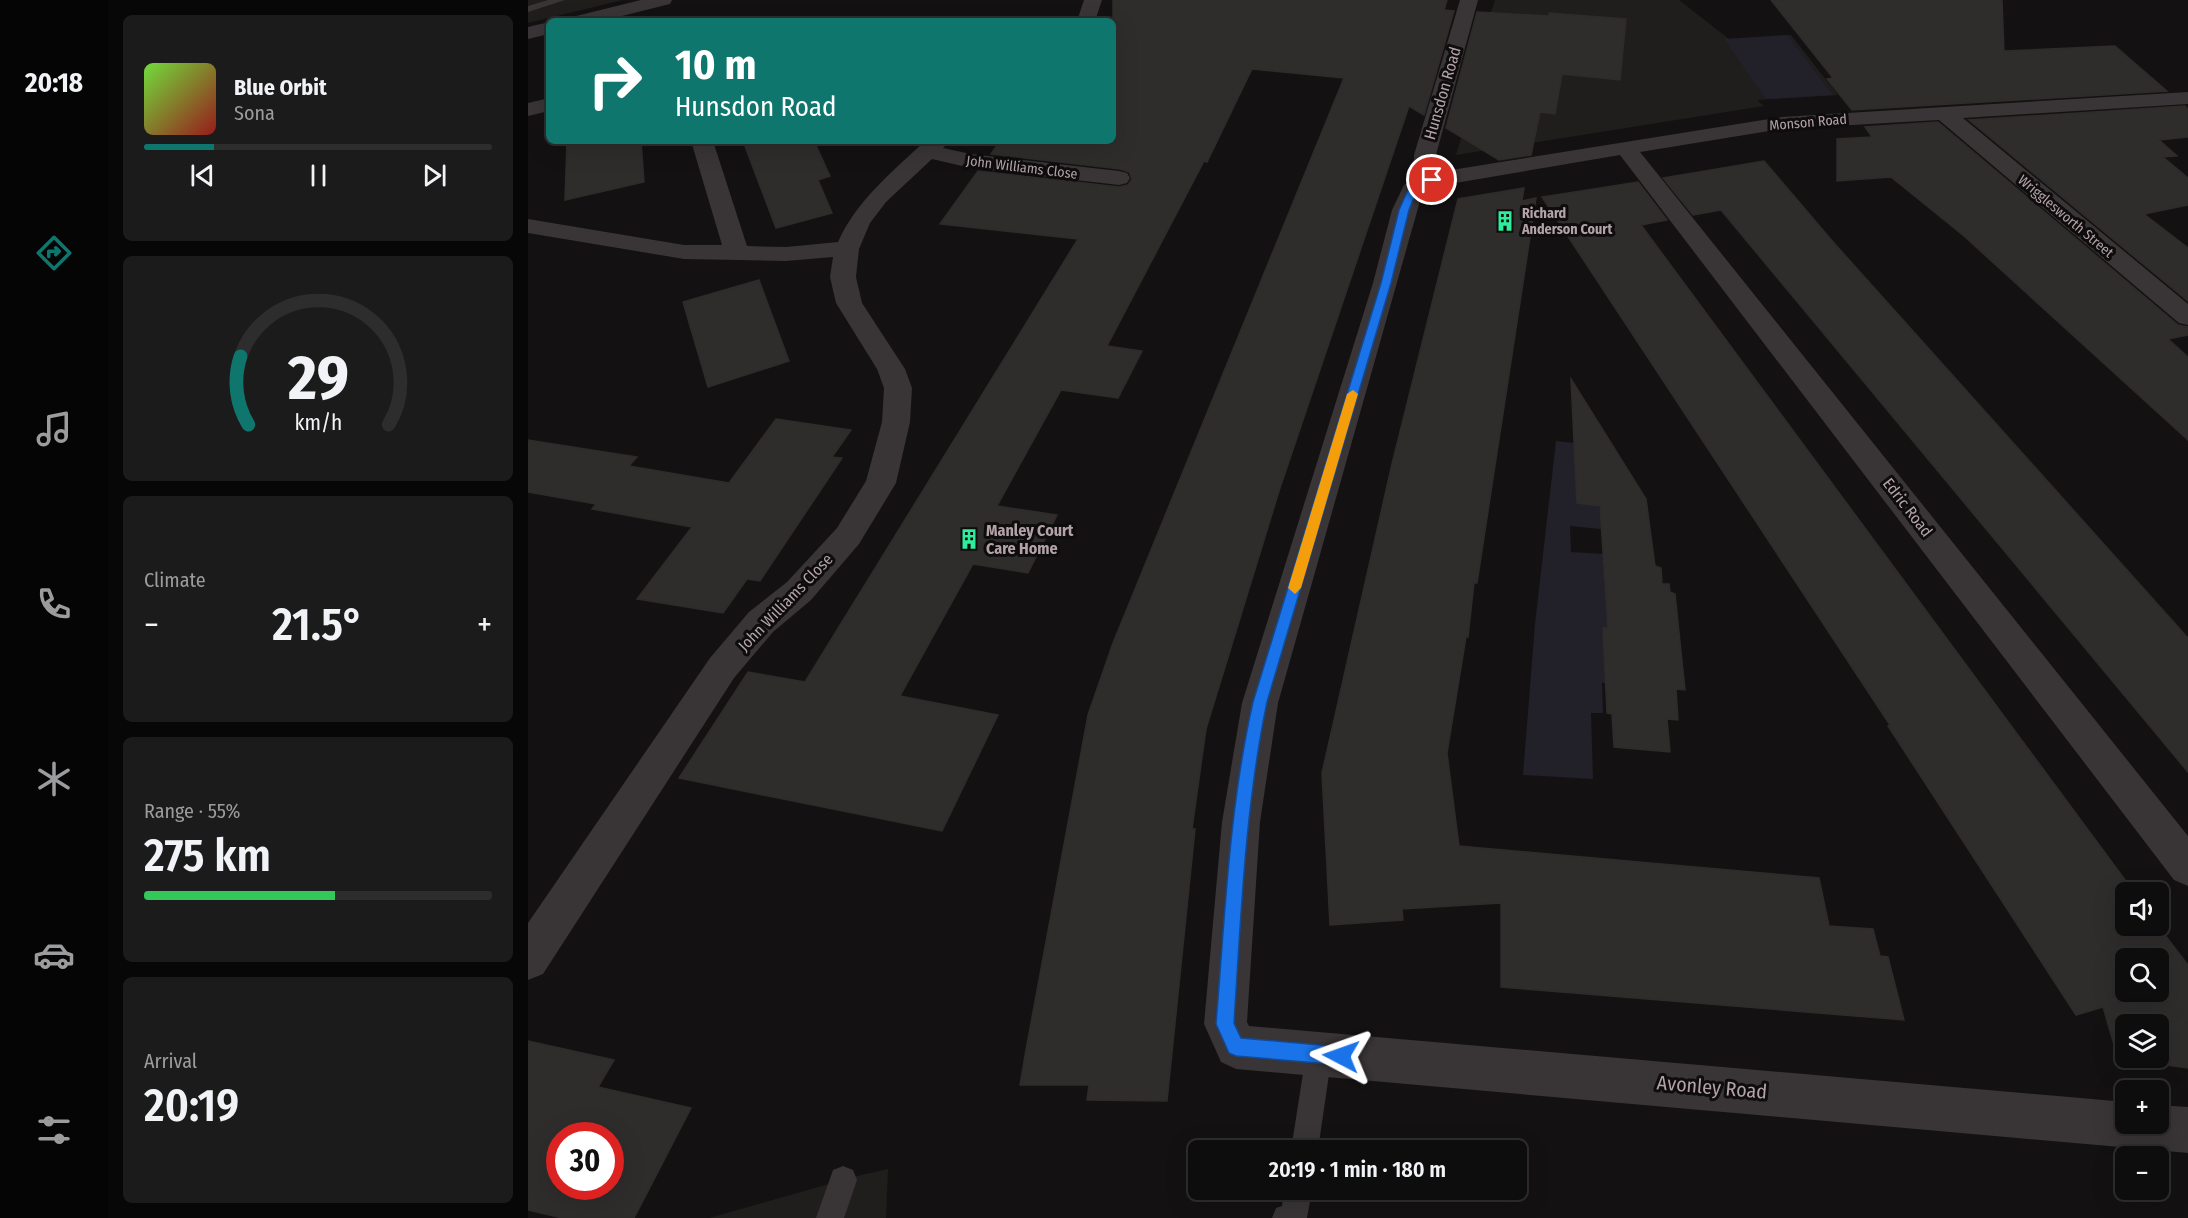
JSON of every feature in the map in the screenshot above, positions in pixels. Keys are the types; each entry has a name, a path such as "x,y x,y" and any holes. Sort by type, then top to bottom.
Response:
{"street":[{"path":"591,18 663,0"},
{"path":"1087,18 1093,0"},
{"name":"Hunsdon Road","path":"1432,180 1425,165 1425,155 1469,0"},
{"path":"528,33 546,29"},
{"name":"Monson Road","path":"1432,180 1782,123 2188,98"},
{"path":"528,110 546,105"},
{"name":"Wrigglesworth Street","path":"1945,114 2188,318"},
{"path":"703,144 737,254"},
{"name":"John Williams Close","path":"528,958 722,668 761,622 800,591 848,536 881,483 896,422 898,388 891,369 849,303 843,277 847,249 859,222 878,197 932,146 971,161 1119,178"},
{"name":"Edric Road","path":"1625,147 2188,867"},
{"name":"Avonley Road","path":"1432,180 1412,190 1404,210 1386,283 1260,702 1247,763 1240,820 1225,1024 1236,1047 2188,1130"},
{"path":"528,226 684,252 737,254 847,249"}],"lane":[{"path":"528,9 560,0"},
{"path":"1306,1140 1319,1054"},
{"path":"830,1218 843,1180"},
{"path":"1286,1218 1294,1215 1296,1200"}],"shaded area":[{"path":"528,0 623,0 546,18 528,23"},
{"path":"1495,0 1679,0 1729,39 1791,35 1838,95 1757,100 1764,106 1456,155 1498,14 1491,12"},
{"path":"1787,35 1833,95 1766,99 1724,39"},
{"path":"1556,441 1582,444 1576,480 1577,503 1598,505 1602,515 1601,529 1570,526 1571,552 1603,554 1608,628 1603,629 1606,683 1602,683 1603,713 1591,713 1593,779 1523,775 1535,624"},
{"path":"888,1169 886,1218 709,1218 857,1176"}],"building":[{"path":"1113,0 1447,0 1444,10 1454,11 1424,115 1409,106 1279,491 1206,729 1192,829 1195,829 1167,1101 1087,1100 1089,1085 1020,1085 1088,715 1113,643 1344,78 1252,69 1207,162 1204,161 1107,346 1142,351 1118,398 1061,390 997,506 1057,515 1028,573 973,564 900,696 998,715 942,831 679,778 748,672 805,682 1078,239 940,224 978,171 1119,187 1128,185 1132,179 1129,172 1120,169 991,154 998,144 1116,144 1116,18 1113,18"},
{"path":"1771,0 2002,0 2004,51 2115,46 2167,91 1852,110 1827,79 1833,78"},
{"path":"1477,12 1549,16 1549,13 1626,19 1620,80 1562,74 1555,114 1540,112 1531,155 1499,160 1446,128"},
{"path":"2185,106 2188,109 2188,137 2159,140 2177,156 2163,157 2188,178 2188,205 2144,214 2188,248 2188,301 1969,120"},
{"path":"1938,122 2178,325 2188,327 2188,335 2168,339 2188,357 2188,440 1964,236 1891,177 1837,181 1837,139 1872,137 1865,127"},
{"path":"567,144 641,144 644,182 565,200"},
{"path":"744,144 815,144 830,176 818,180 832,213 776,228"},
{"path":"1764,161 1834,243 2188,638 2188,772 1721,210 1693,215 1663,178"},
{"path":"1638,182 1667,220 1641,225 2127,882 2115,882 2115,936 2166,936 2188,965 2188,1068 2169,1065 2169,1014 2115,1014 2115,1048 2103,1007 2076,1015 1888,726 1890,725 1542,197"},
{"path":"1524,188 1522,201 1536,198 1477,583 1474,583 1468,637 1466,637 1447,753 1459,846 1819,878 1829,926 1873,929 1880,956 1888,957 1904,1020 1501,987 1501,903 1402,909 1403,920 1330,925 1322,773 1392,464 1458,199"},
{"path":"759,280 789,361 708,387 683,302"},
{"path":"1571,379 1646,499 1655,566 1661,568 1662,584 1669,584 1670,592 1675,594 1685,690 1676,689 1678,720 1667,719 1670,752 1614,747 1612,714 1607,713 1603,628 1608,628 1600,506 1577,503"},
{"path":"776,419 851,430 832,457 842,458 760,581 747,579 723,613 637,599 692,527 592,509 596,504 528,492 528,440 637,457 629,466 729,483"},
{"path":"528,1041 614,1060 598,1087 691,1108 634,1218 562,1218 528,1210"}],"slow traffic":[{"path":"1295,588 1353,394"}],"place":[{"name":"Richard Anderson Court","path":"1505,221"},
{"name":"Manley Court Care Home","path":"969,539"}],"route":[{"path":"1341,1056 1236,1047 1225,1024 1240,820 1247,763 1260,702 1386,283 1404,210 1412,190 1432,180"}]}
